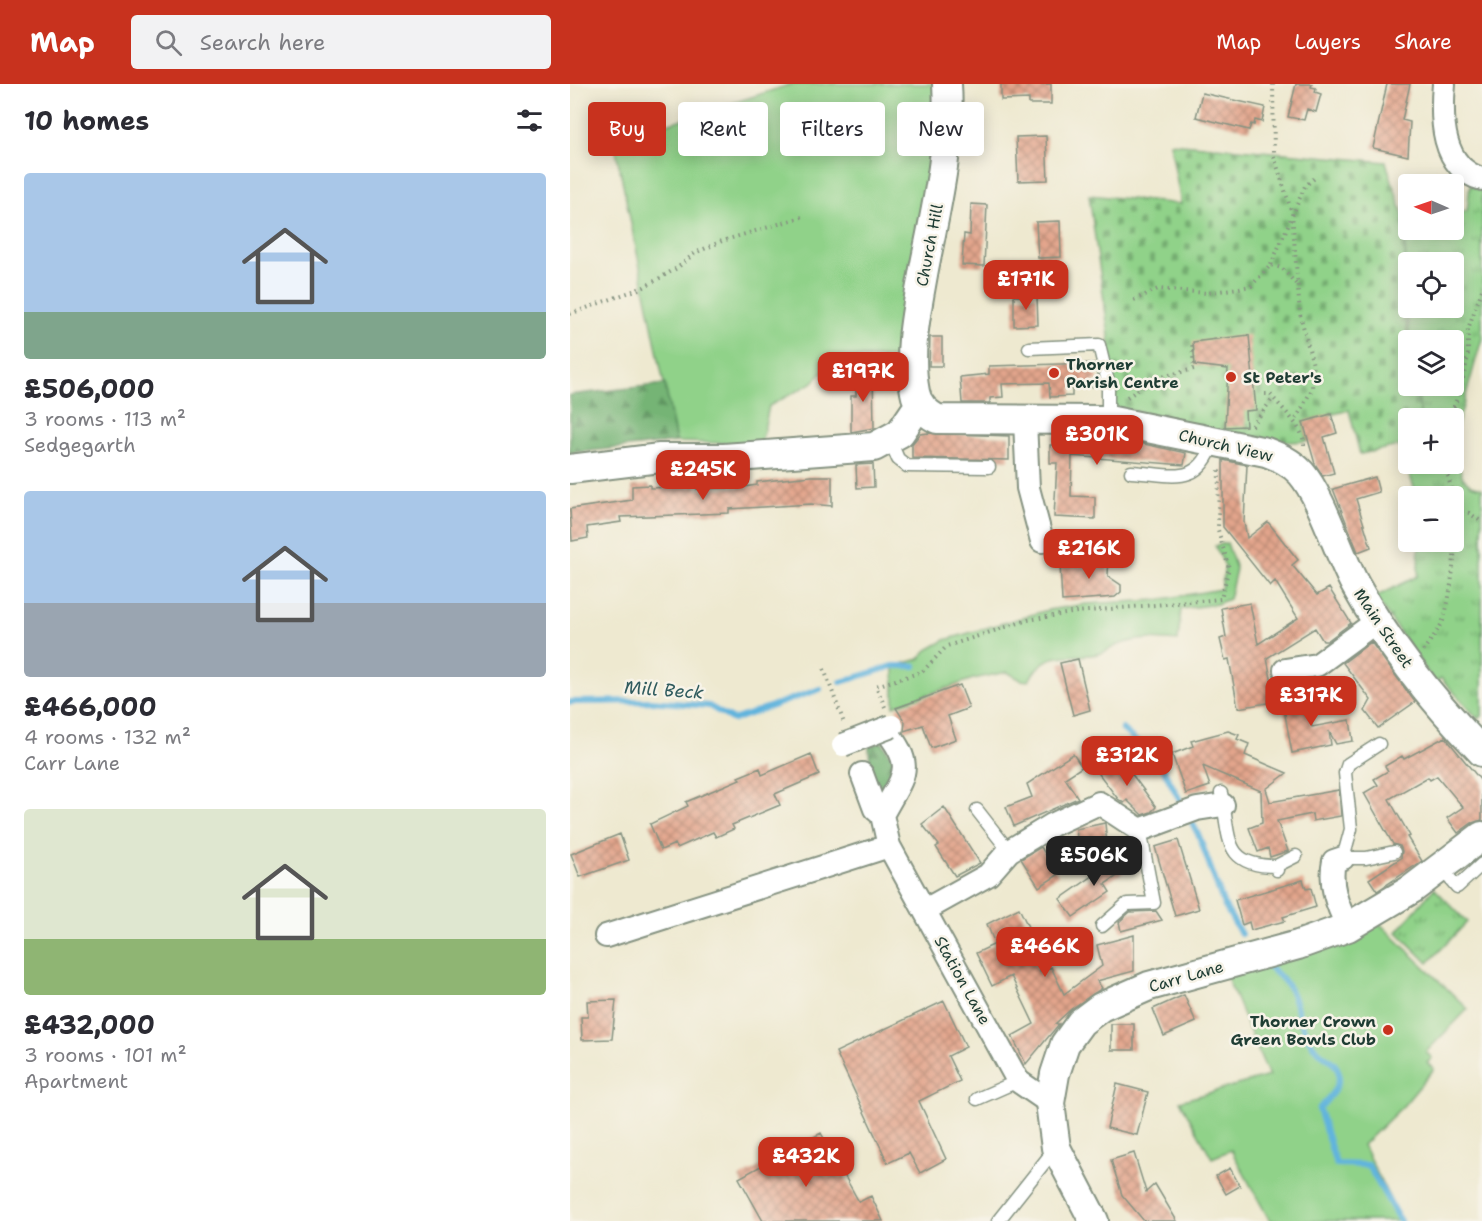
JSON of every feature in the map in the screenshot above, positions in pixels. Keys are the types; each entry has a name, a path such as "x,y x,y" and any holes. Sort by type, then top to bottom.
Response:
{"street":[{"name":"Church Hill","path":"919,405 914,383 914,329 947,142 947,84"},
{"path":"1444,84 1442,127 1453,157 1472,176 1482,179"},
{"name":"Church View","path":"919,405 937,419 1108,420 1217,442 1282,458 1302,474 1311,487"},
{"path":"570,469 660,458 724,458 771,453 857,450 890,440 900,433 919,405"},
{"path":"1025,421 1028,488 1042,541"},
{"name":"Main Street","path":"1311,487 1347,569 1377,621 1411,668 1482,752"},
{"path":"1285,670 1317,665 1377,621"},
{"path":"843,745 889,727 904,759 901,783 882,815"},
{"name":"Station Lane","path":"862,774 875,809 882,815 889,846 1018,1081 1050,1103"},
{"path":"925,910 988,875 1009,851 1052,825 1099,803 1140,830 1222,799"},
{"name":"Carr Lane","path":"1094,1221 1056,1148 1050,1103 1055,1074 1065,1044 1081,1022 1101,1007 1149,986 1298,945 1347,927 1412,890 1482,836"},
{"path":"606,936 889,846"},
{"path":"1343,858 1334,861 1331,875 1336,903 1347,927"}],"lane":[{"path":"1029,348 1099,345 1108,382 1108,420"},
{"path":"890,440 898,459 907,466 989,467"},
{"path":"1131,472 1189,474 1204,465 1217,442"},
{"path":"1379,744 1348,764 1345,773 1351,829 1343,858 1366,858 1394,852"},
{"path":"1222,799 1232,847 1238,858 1248,864 1276,868 1296,856"},
{"path":"976,810 1009,851"},
{"path":"1102,926 1127,904 1154,903 1140,830"},
{"path":"1441,868 1457,887 1482,864"},
{"path":"977,1098 1018,1081"},
{"path":"998,1221 1056,1148"}],"path":[{"path":"1273,84 1274,156 1292,213 1300,314 1313,364 1312,389 1294,423"},
{"path":"1134,300 1158,289 1207,293 1251,286 1271,265 1305,186 1316,177"},
{"path":"570,314 645,287 677,268 694,253 802,218"},
{"path":"1271,265 1282,268 1298,286"},
{"path":"1453,408 1461,389 1468,355 1468,328 1482,290"},
{"path":"1127,397 1157,378 1194,369 1192,341"},
{"path":"1265,394 1270,394 1294,423 1305,442"},
{"path":"889,727 876,686 922,672 947,646 1028,620 1077,612 1221,599 1229,568 1218,530 1217,442"},
{"path":"1464,512 1482,522"},
{"path":"1411,668 1442,622 1453,552"}],"green space":[{"path":"792,84 934,84 936,102 897,102 897,156 931,156 900,358 865,357 835,360 812,383 769,406 761,444 676,442 617,156 666,156 666,124 678,121 678,156 768,156 768,102 736,102"},
{"path":"1170,143 1386,162 1398,199 1398,240 1405,240 1405,252 1398,252 1398,318 1406,318 1407,330 1398,330 1398,396 1418,396 1420,408 1398,408 1398,446 1360,454 1349,410 1303,422 1308,441 1283,442 1233,435 1111,407 1110,343 1089,195 1181,204"},
{"path":"1470,185 1482,191 1482,338 1462,408 1420,408 1418,396 1464,396 1464,330 1409,330 1408,318 1464,318 1464,252 1405,252 1405,240 1464,240 1464,211 1467,211"},
{"path":"665,384 676,442 570,453 570,395"},
{"path":"1409,474 1462,474 1471,485 1482,488 1482,716 1478,719 1441,678 1435,683 1375,597 1418,576 1419,552 1464,552 1464,486 1414,486"},
{"path":"1227,543 1236,569 1229,599 1217,604 1181,609 1178,641 1155,639 1126,642 1102,653 1052,658 1036,670 1029,681 1021,680 1007,672 973,679 894,706 894,666 919,659 927,650 945,640 1048,610 1086,604 1157,600 1221,589 1225,566 1215,546"},
{"path":"882,742 897,765 881,800 870,768 869,746"},
{"path":"1434,888 1467,922 1428,963 1397,932"},
{"path":"1376,920 1468,1009 1426,1052 1432,1058 1427,1063 1434,1069 1404,1105 1363,1145 1401,1221 1270,1221 1231,1150 1212,1158 1180,1101 1269,1076 1225,973"}],"building":[{"path":"1001,84 1051,84 1051,104 1029,104 1029,99 1001,100"},
{"path":"1296,84 1312,84 1311,87 1316,88 1315,92 1321,94 1316,112 1307,109 1304,120 1288,117"},
{"path":"1387,84 1410,84 1402,120 1410,122 1408,156 1373,148"},
{"path":"1202,93 1265,107 1262,122 1255,120 1249,130 1196,117"},
{"path":"1046,136 1048,180 1018,181 1016,137"},
{"path":"971,204 987,205 984,266 962,265 964,234 970,235"},
{"path":"1060,221 1061,257 1038,258 1036,222"},
{"path":"1014,296 1037,296 1038,325 1014,326"},
{"name":"St Peter's","path":"1249,335 1256,410 1245,411 1246,426 1225,427 1228,369 1195,365 1193,342"},
{"path":"930,337 942,337 942,366 929,366"},
{"path":"1095,363 1098,381 1093,381 1093,387 1072,388 1072,396 1050,397 1049,383 1002,384 1003,397 990,398 990,403 962,403 960,377 989,374 989,366"},
{"path":"873,372 874,428 851,432 851,396 856,396 856,373"},
{"path":"1331,414 1337,433 1324,437 1334,473 1323,476 1315,464 1303,422"},
{"path":"920,434 1009,436 1009,460 912,458 912,444"},
{"path":"1054,436 1106,436 1186,453 1184,465 1072,456 1071,496 1095,497 1095,519 1054,517 1057,463 1050,463 1050,445 1053,445"},
{"path":"1223,460 1247,465 1244,522 1247,538 1268,522 1298,560 1292,565 1317,595 1329,588 1351,623 1327,641 1323,641 1315,628 1267,658 1273,689 1267,703 1238,708 1229,659 1225,660 1220,639 1226,637 1221,608 1250,603 1258,644 1298,618 1275,581 1270,586 1223,527"},
{"path":"873,464 874,487 857,488 856,465"},
{"path":"832,476 832,506 811,504 729,509 729,513 620,517 621,522 587,527 588,538 572,541 570,509 632,500 632,486 650,485 650,488 697,486 697,489 744,487 757,485 757,482"},
{"path":"1375,477 1379,492 1356,499 1371,547 1358,552 1333,489"},
{"path":"1093,551 1109,552 1108,576 1121,585 1121,592 1115,597 1062,601 1060,564 1092,562"},
{"path":"1371,642 1415,702 1378,728 1365,711 1371,700 1343,663"},
{"path":"1078,659 1090,710 1073,715 1060,663"},
{"path":"960,685 969,708 948,716 956,739 931,748 923,725 904,731 905,722 896,708"},
{"path":"1306,693 1312,727 1350,720 1353,741 1336,744 1329,731 1331,745 1292,753 1282,698"},
{"path":"1228,731 1239,735 1237,739 1249,744 1245,755 1287,773 1266,789 1270,802 1339,790 1341,816 1313,821 1312,814 1277,821 1288,851 1270,857 1268,848 1258,852 1249,828 1262,823 1261,791 1203,766 1210,786 1186,794 1172,754 1193,746 1191,741"},
{"path":"1445,737 1482,782 1482,820 1472,823 1458,833 1447,818 1463,807 1437,776 1430,780 1428,777 1389,799 1410,836 1407,837 1422,861 1377,891 1369,879 1401,858 1402,851 1400,846 1393,844 1364,793 1378,785 1374,779 1388,771 1385,766 1402,756 1404,759"},
{"path":"811,754 819,775 775,794 780,805 732,825 734,829 716,837 713,832 677,848 675,844 661,850 650,824 688,806 686,802 740,779 738,777 760,768 762,775"},
{"path":"1073,754 1082,767 1065,778 1078,798 1014,826 1006,807 1032,797 1027,784"},
{"path":"1120,758 1156,807 1151,812 1142,815 1127,800 1124,803 1118,799 1099,774"},
{"path":"944,807 980,863 955,876 936,847 939,845 922,824"},
{"path":"1105,823 1107,844 1087,859 1078,845 1076,829"},
{"path":"620,834 629,860 580,877 571,854"},
{"path":"1178,840 1199,909 1175,916 1155,847"},
{"path":"1041,847 1058,875 1039,887 1021,859"},
{"path":"1120,857 1128,869 1105,884 1110,892 1073,917 1060,899 1097,873 1095,870 1108,860"},
{"path":"1303,880 1306,889 1311,888 1316,907 1283,917 1285,921 1251,930 1249,922 1242,925 1235,900"},
{"path":"1019,908 1031,933 1023,936 1040,972 1051,967 1064,994 1102,966 1097,945 1134,935 1134,971 1097,981 1102,988 1071,1009 1055,1024 1059,1024 1026,1064 1012,1036 1034,1024 1011,976 992,986 976,953 995,944 987,924"},
{"path":"1156,911 1162,920 1121,931 1119,922 1130,912"},
{"path":"1184,995 1196,1022 1164,1036 1153,1009"},
{"path":"616,1000 612,1039 582,1040 581,1017 588,1017 587,1001"},
{"path":"944,1001 966,1047 948,1056 960,1081 919,1101 946,1159 920,1173 909,1153 888,1163 836,1052"},
{"path":"1111,1024 1134,1024 1134,1050 1111,1050"},
{"path":"1117,1084 1148,1092 1137,1135 1107,1128"},
{"path":"821,1133 859,1202 871,1196 883,1221 763,1221 739,1178"},
{"path":"1134,1153 1146,1192 1155,1184 1177,1221 1144,1221 1122,1195 1111,1160"},
{"path":"1230,1168 1240,1186 1226,1194 1216,1176"}],"waterway":[{"name":"Mill Beck","path":"841,682 893,666 915,666"},
{"name":"Mill Beck","path":"570,702 651,701 709,706 733,720 820,689"},
{"path":"1122,729 1159,761 1184,808"},
{"path":"1189,817 1199,836 1224,905 1241,934"},
{"name":"Mill Beck","path":"1263,964 1285,982 1291,991 1305,1032 1312,1044 1338,1069 1337,1084 1319,1109 1336,1164 1368,1165 1400,1221"}],"place":[{"name":"Thorner Parish Centre","path":"1054,373"},
{"name":"St Peter's","path":"1231,377"},
{"name":"Thorner Crown Green Bowls Club","path":"1388,1030"}]}
